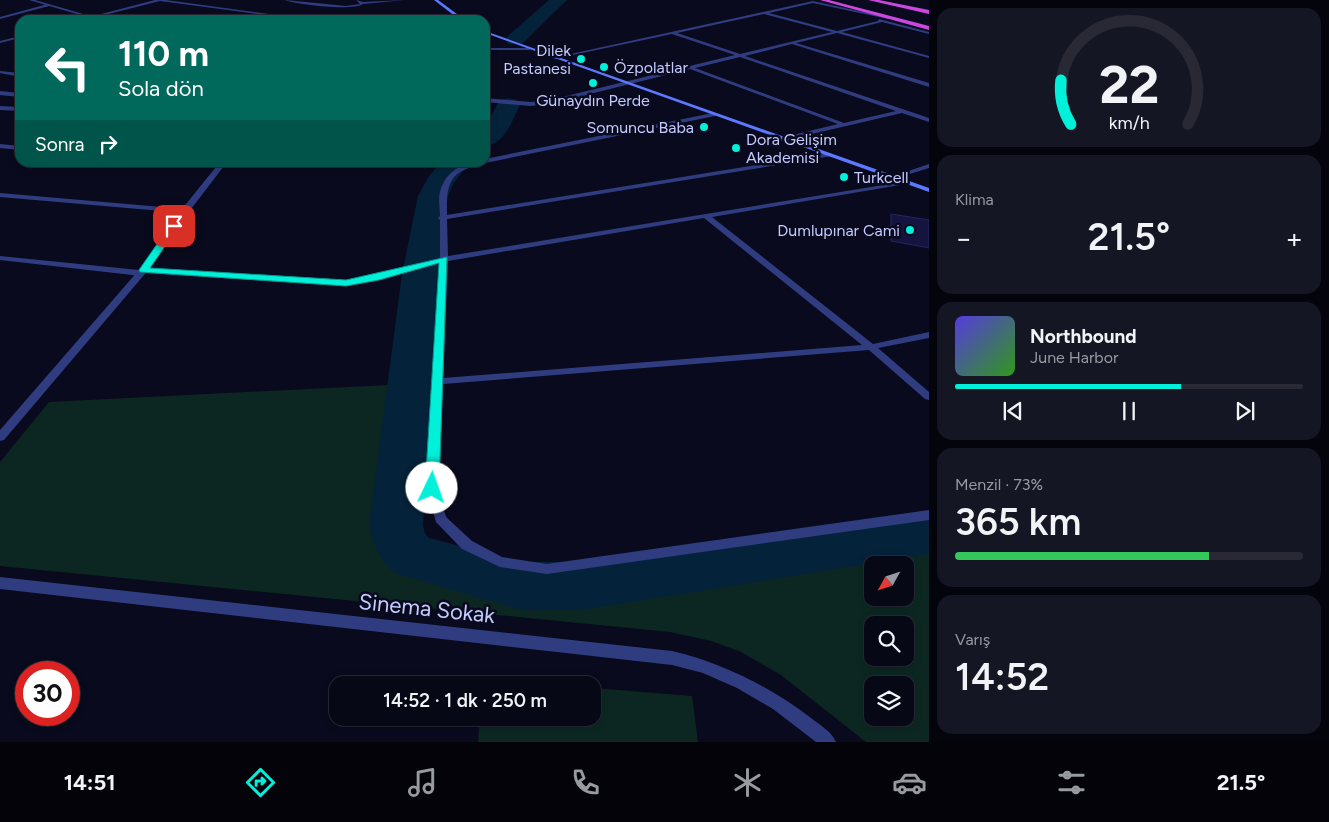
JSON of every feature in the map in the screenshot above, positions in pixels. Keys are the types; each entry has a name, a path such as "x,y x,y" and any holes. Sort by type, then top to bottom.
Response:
{"highway":[{"path":"823,0 929,28"},
{"path":"834,0 929,23"},
{"path":"871,0 927,11"},
{"path":"864,3 929,18"}],"main road":[{"path":"436,0 456,15"},
{"path":"490,34 713,115 929,190"}],"street":[{"path":"31,0 79,15"},
{"path":"100,15 159,0 257,15"},
{"path":"287,0 350,7 403,0"},
{"path":"295,5 309,0"},
{"path":"358,0 362,4"},
{"path":"806,0 929,33"},
{"path":"879,0 927,11"},
{"path":"554,58 813,2 913,24"},
{"path":"0,18 48,5"},
{"path":"764,13 929,57"},
{"path":"490,101 519,104 543,103 882,21"},
{"path":"673,33 929,120"},
{"path":"0,42 15,38"},
{"path":"792,43 929,85"},
{"path":"490,49 528,49"},
{"path":"691,68 844,125"},
{"path":"0,72 15,74"},
{"path":"0,93 15,94"},
{"path":"0,108 15,109"},
{"path":"782,139 903,111"},
{"path":"490,160 713,115"},
{"path":"0,146 15,148"},
{"path":"442,218 830,156"},
{"path":"894,177 929,166"},
{"path":"0,436 142,271 184,212 220,167"},
{"path":"464,167 449,179 443,193 444,259 432,488 440,519 467,545 500,562 547,569 929,515"},
{"path":"0,258 142,271 346,283 379,277 444,259 906,182"},
{"path":"0,194 184,212"},
{"path":"705,215 871,347 929,397"},
{"path":"438,381 871,347 929,335"},
{"name":"Sinema Sokak","path":"0,583 684,660 728,676 768,697 828,742"}],"green space":[{"path":"408,384 396,525 401,543 415,557 521,586 582,586 929,533 929,742 866,742 781,675 739,651 711,641 670,632 0,566 0,462 49,402"},
{"path":"601,689 692,696 698,742 478,742 479,726 601,726"}],"building":[{"name":"Dumlupınar Cami","path":"891,214 929,220 929,248 891,241"}],"waterway":[{"path":"515,40 559,0"},
{"path":"490,135 495,131 508,105"},
{"path":"452,167 439,182 433,196 420,274 396,525 401,543 414,557 521,586 582,586 929,533"}],"place":[{"name":"Dilek Pastanesi","path":"581,59"},
{"name":"Özpolatlar","path":"604,67"},
{"name":"Günaydın Perde","path":"593,83"},
{"name":"Somuncu Baba","path":"704,127"},
{"name":"Dora Gelişim Akademisi","path":"736,148"},
{"name":"Turkcell","path":"844,177"},
{"name":"Dumlupınar Cami","path":"910,230"}],"route":[{"path":"174,226 143,270 346,283 379,277 444,259 432,488"}]}
